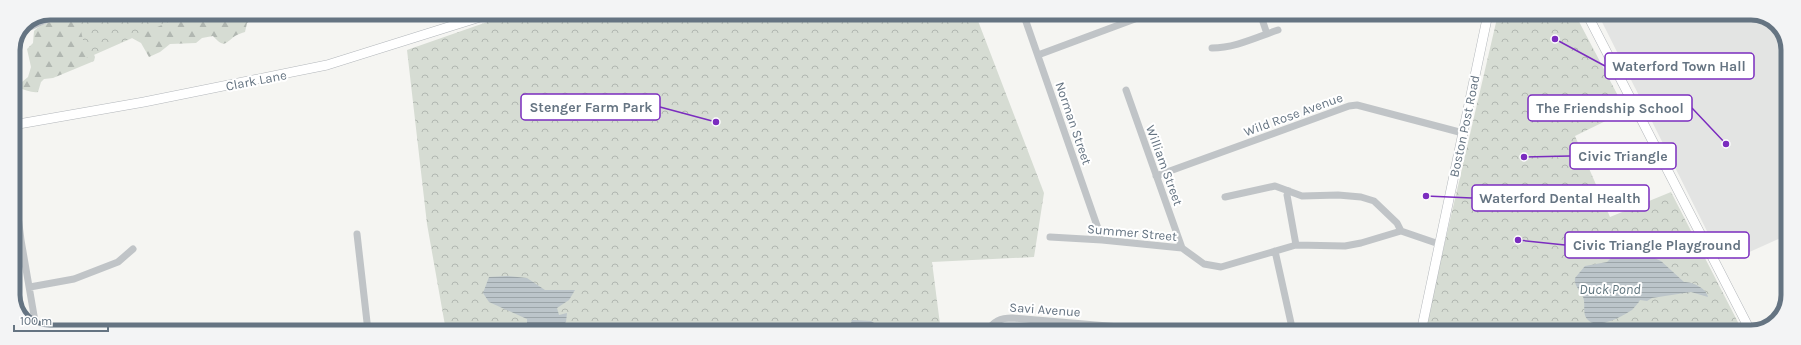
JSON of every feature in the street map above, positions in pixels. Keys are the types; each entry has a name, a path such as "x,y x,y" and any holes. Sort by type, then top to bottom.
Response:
{"main road":[{"name":"Clark Lane","path":"20,124 151,100 327,65 472,20"},
{"name":"Boston Post Road","path":"1422,325 1487,20"},
{"path":"1590,20 1746,325"}],"street":[{"name":"Norman Street","path":"1026,20 1102,240"},
{"path":"1038,55 1132,20"},
{"path":"1262,20 1267,34"},
{"path":"1212,48 1226,47 1278,30"},
{"name":"William Street","path":"1126,90 1182,248"},
{"name":"Wild Rose Avenue","path":"1156,176 1348,106 1357,105 1463,133"},
{"path":"1225,197 1275,186 1308,196 1338,195 1367,198 1374,201 1392,218 1402,231 1439,244"},
{"path":"1289,191 1287,195 1296,245"},
{"name":"Summer Street","path":"1050,237 1102,240 1182,248 1204,264 1221,267 1296,245 1345,246 1402,231"},
{"path":"20,232 35,321"},
{"path":"357,234 367,325"},
{"path":"30,286 74,279 118,262 133,248"},
{"path":"1275,251 1291,325"},
{"name":"Savi Avenue","path":"990,325 997,320 1012,318 1096,325"}],"shaded area":[{"path":"1601,20 1754,20 1769,26 1779,39 1781,49 1781,238 1734,259 1715,247"}],"green space":[{"path":"56,20 254,20 247,23 245,32 236,35 225,44 213,36 202,38 196,43 170,44 160,52 149,57 141,43 130,37 93,52 95,57 94,61 53,78 44,79 41,82 38,92 31,92 20,88 22,82 28,77 31,67 27,49 33,43 34,31"},
{"path":"79,20 173,20 87,58"},
{"path":"493,20 978,20 1044,193 1034,257 932,262 940,325 445,325 427,224 407,50"},
{"path":"1497,20 1578,20 1626,111 1575,136 1610,217 1671,192 1739,325 1426,325"}],"water":[{"name":"Duck Pond","path":"1641,252 1661,261 1684,282 1695,284 1702,288 1708,297 1691,292 1652,298 1647,301 1640,300 1632,310 1616,319 1597,324 1587,319 1584,311 1584,300 1576,286 1575,278 1585,266 1607,262 1612,257"},
{"path":"507,276 527,278 545,290 575,290 569,300 557,308 559,315 567,313 566,322 563,325 527,325 527,319 489,302 483,293 489,277"},
{"path":"852,320 871,321 877,325 850,325"}],"place":[{"name":"Waterford Town Hall","path":"1555,39"},
{"name":"Stenger Farm Park","path":"716,122"},
{"name":"The Friendship School","path":"1726,144"},
{"name":"Civic Triangle","path":"1524,157"},
{"name":"Waterford Dental Health","path":"1426,196"},
{"name":"Civic Triangle Playground","path":"1518,240"}]}
